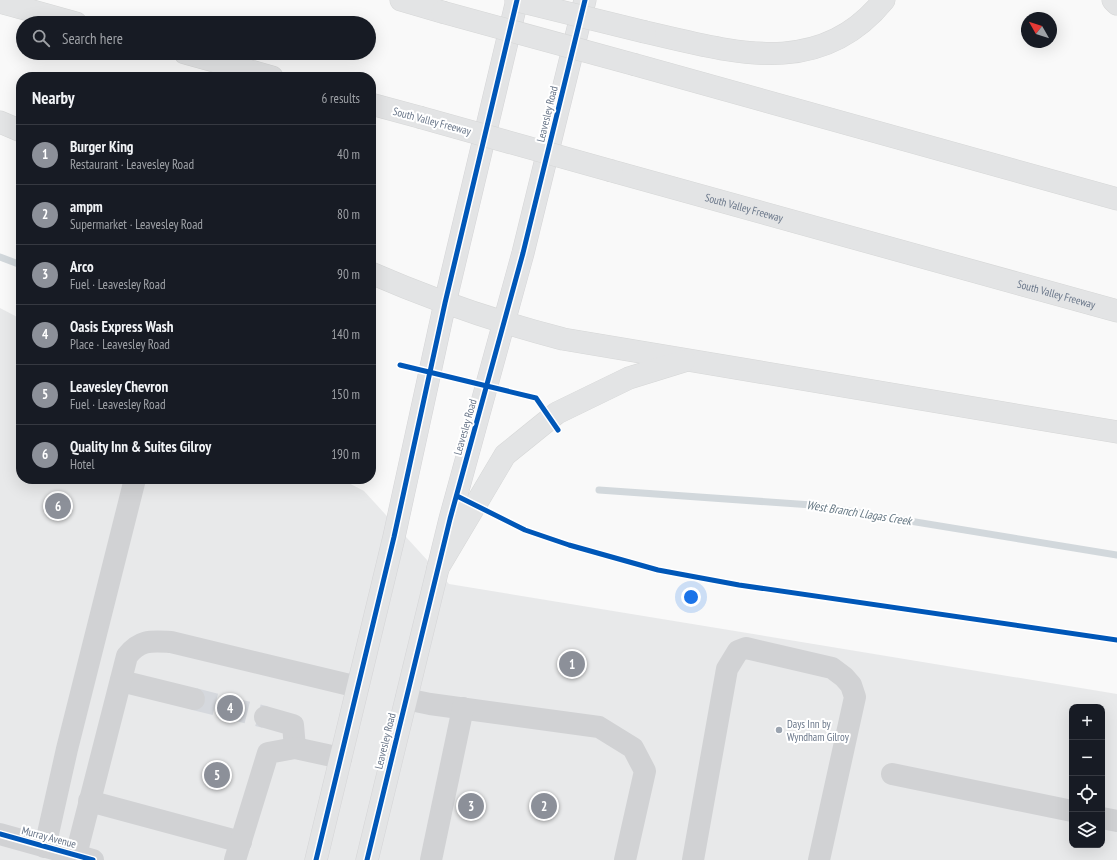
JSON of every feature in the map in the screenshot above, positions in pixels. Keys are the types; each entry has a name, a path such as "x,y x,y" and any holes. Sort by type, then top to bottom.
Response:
{"main road":[{"path":"401,0 1117,199"},
{"path":"316,860 394,537 445,303 516,0 644,32 737,52 770,54 796,52 819,47 835,41 863,23 884,0"},
{"name":"Leavesley Road","path":"367,860 438,568 523,253 585,0"},
{"path":"1113,0 1117,4"},
{"path":"0,2 51,16"},
{"path":"210,60 254,72"},
{"name":"South Valley Freeway","path":"376,105 1117,311"},
{"path":"0,122 16,129"},
{"path":"376,275 445,303 563,339 1117,432"},
{"path":"438,568 505,456 516,446 557,413 629,378 689,359"}],"street":[{"path":"45,847 134,484"},
{"path":"84,857 89,801 127,656 134,647 150,641 171,642 358,687"},
{"path":"693,860 727,669 738,651 746,648 832,668 844,677 851,685 855,697 819,860"},
{"path":"120,681 194,699"},
{"path":"406,699 599,727 633,748 645,771 625,860"},
{"path":"432,860 463,708"},
{"path":"265,717 293,725 295,748"},
{"path":"89,801 238,851 268,753 295,748 341,758"},
{"path":"892,774 1069,810"},
{"path":"1105,819 1117,821"},
{"name":"Murray Avenue","path":"0,834 84,857"}],"shaded area":[{"path":"0,308 16,316 16,484 351,484 364,491 449,584 1117,694 1117,860 0,860"}],"waterway":[{"name":"West Branch Llagas Creek","path":"0,257 16,263"},
{"name":"West Branch Llagas Creek","path":"599,490 812,505 1117,555"}],"tunnel":[{"path":"194,699 265,717"}],"cycle path":[{"path":"316,860 394,537 445,303 517,0"},
{"path":"367,860 450,519 523,253 585,0"},
{"path":"400,365 536,398 558,430"},
{"path":"457,496 525,530 569,545 658,570 739,585 1117,640"},
{"path":"0,834 93,860"}],"place":[{"name":"Quality Inn & Suites Gilroy","path":"58,506"},
{"name":"Burger King","path":"572,664"},
{"name":"Oasis Express Wash","path":"230,708"},
{"name":"Days Inn by Wyndham Gilroy","path":"779,730"},
{"name":"Leavesley Chevron","path":"217,775"},
{"name":"Arco","path":"471,806"},
{"name":"ampm","path":"544,806"}]}
